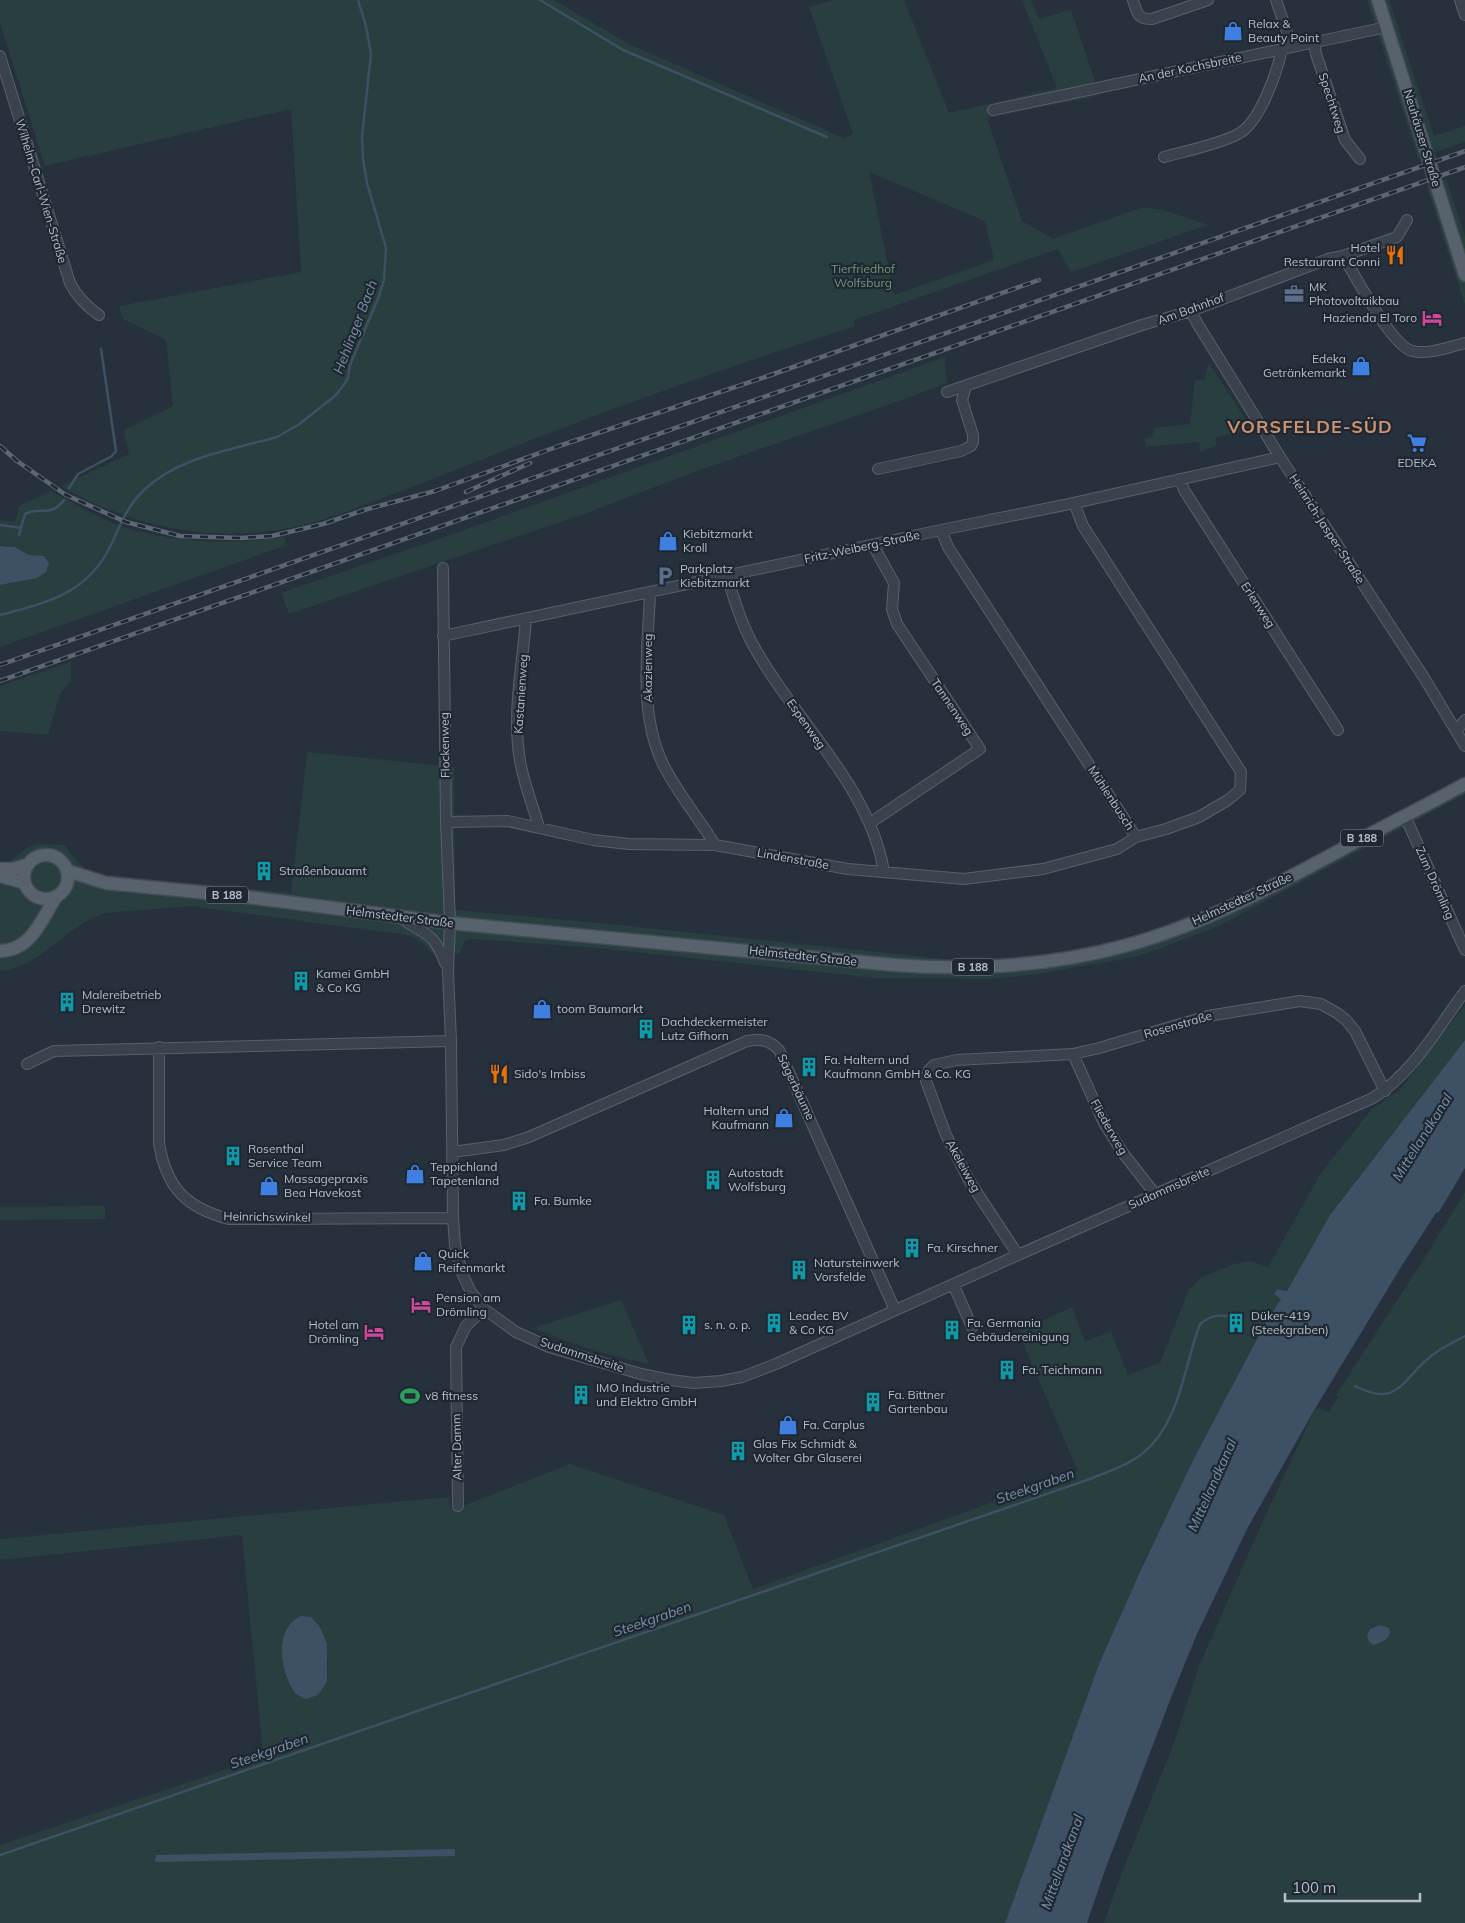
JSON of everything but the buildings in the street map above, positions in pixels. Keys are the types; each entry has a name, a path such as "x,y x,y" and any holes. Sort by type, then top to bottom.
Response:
{"main road":[{"name":"Neuhäuser Straße","path":"1378,0 1465,276"},
{"name":"Helmstedter Straße","path":"60,894 82,885 106,883 238,896 450,923 923,967 981,967 1040,962 1097,952 1128,945 1214,915 1254,896 1465,784"},
{"path":"0,869 13,869 27,865 37,857 49,855 61,860 68,871 68,884 27,942 19,948 0,951"},
{"path":"27,865 24,873 25,883 37,904 39,927"},
{"name":"Helmstedter Straße","path":"68,871 106,883"},
{"path":"0,876 25,883"},
{"path":"34,896 45,899 60,894"}],"street":[{"path":"1133,0 1138,15 1144,19 1152,19 1208,0"},
{"path":"1164,157 1240,133 1251,123 1269,92 1287,48 1276,0"},
{"path":"1460,0 1465,15"},
{"name":"An der Kochsbreite","path":"993,110 1387,27"},
{"name":"Spechtweg","path":"1314,42 1316,54 1344,140 1360,159"},
{"name":"Wilhelm-Carl-Wien-Straße","path":"0,56 70,282 77,297 99,315"},
{"name":"Am Bahnhof","path":"946,392 1142,325 1191,311 1310,266 1397,236 1408,220"},
{"path":"1342,256 1401,345 1410,350 1421,352 1465,343"},
{"name":"Heinrich-Jasper-Straße","path":"1191,311 1196,323 1280,457 1375,601 1465,746"},
{"path":"878,469 961,451 970,446 973,442 972,435 962,400 966,386"},
{"name":"Fritz-Weiberg-Straße","path":"443,636 873,546 1280,457"},
{"name":"Erlenweg","path":"1180,479 1184,490 1338,730"},
{"name":"Mühlenbusch","path":"940,530 948,547 1136,838 1199,817 1228,800 1240,790 1242,772 1083,526 1074,503"},
{"name":"Tannenweg","path":"870,823 980,749 897,624 892,609 894,583 873,546"},
{"name":"Flockenweg","path":"443,568 446,822 450,923"},
{"name":"Espenweg","path":"727,576 739,613 752,643 768,670 840,772 870,823 881,852 884,872"},
{"name":"Akazienweg","path":"650,593 646,694 654,736 663,764 716,845"},
{"name":"Kastanienweg","path":"526,619 518,715 518,745 521,763 539,827"},
{"path":"1456,731 1465,720"},
{"name":"Zum Drömling","path":"1405,816 1465,950"},
{"name":"Lindenstraße","path":"446,822 508,821 539,827 562,835 593,840 629,844 716,845 848,869 964,879 1043,869 1117,848 1136,838"},
{"name":"Sudammsbreite","path":"400,917 430,936 441,950 448,971"},
{"name":"Sudammsbreite","path":"450,923 448,971 451,1041 453,1218 455,1245 462,1273 471,1292 484,1309 516,1332 549,1347 641,1374 671,1380 694,1383 721,1381 742,1377 776,1364 1365,1102 1385,1091"},
{"path":"1385,1091 1408,1070 1465,991"},
{"name":"Rosenstraße","path":"929,1070 939,1063 957,1060 1073,1054 1208,1016 1287,1002 1312,1002 1329,1007 1355,1031 1385,1091"},
{"name":"Sägerbäume","path":"452,1152 504,1145 529,1137 746,1041 761,1039 771,1042 779,1050 895,1310"},
{"path":"27,1064 54,1051 451,1041"},
{"name":"Heinrichswinkel","path":"159,1048 159,1143 162,1159 173,1185 182,1197 197,1207 213,1215 229,1219 453,1218"},
{"name":"Fliederweg","path":"1073,1054 1104,1123 1122,1153 1155,1194"},
{"name":"Akeleiweg","path":"929,1070 926,1075 927,1086 946,1135 970,1182 1018,1255"},
{"path":"953,1284 972,1327"},
{"name":"Alter Damm","path":"458,1506 456,1346 466,1326 484,1309"}],"green space":[{"name":"Tierfriedhof Wolfsburg","path":"0,0 554,0 631,45 844,138 853,134 809,7 834,0 904,0 949,113 1057,88 1022,0 1031,0 1039,19 1071,10 1094,78 1097,96 987,118 1022,221 1053,239 1143,207 1163,210 1208,225 1071,272 1058,249 854,320 855,326 722,370 622,406 350,511 324,519 284,529 256,533 198,532 140,520 113,511 86,500 61,486 129,454 124,430 173,406 166,340 123,319 119,306 301,272 291,109 45,166 0,23","holes":["869,172 985,221 994,260 894,295"]},
{"path":"1367,0 1389,0 1434,136 1465,126 1465,142 1418,158"},
{"path":"1446,179 1465,236 1465,305 1427,187"},
{"path":"945,357 947,383 694,472 587,513 289,614 281,593 453,534"},
{"path":"1209,363 1252,429 1215,438 1217,446 1200,452 1199,442 1146,447 1145,438 1151,438 1155,428 1190,424 1195,380 1204,380"},
{"path":"51,491 113,523 155,535 176,539 220,542 284,537 287,545 0,647 0,585 37,578 44,557 29,555 15,547 0,546 0,520 15,522 19,506"},
{"path":"71,662 71,681 60,694 48,735 0,731 0,686"},
{"path":"307,752 454,767 455,910 945,959 1044,954 1093,946 1141,934 1185,919 1249,891 1465,777 1465,794 1221,925 1148,953 1031,975 992,979 874,978 598,948 473,939 465,940 460,953 432,954 417,939 405,934 191,906 106,913 78,926 30,962 16,968 0,971 0,864 9,862 35,845 65,845 89,873 291,893"},
{"path":"1465,1005 1465,1040 1330,1215 1287,1291 1277,1289 1274,1293 1282,1299 1266,1322 1193,1460 1099,1664 1005,1923 0,1923 0,1845 207,1776 263,1755 242,1535 0,1560 0,1539 449,1497 450,1508 460,1507 570,1464 724,1515 753,1589 1078,1471 1018,1332 1072,1307 1085,1341 1111,1332 1128,1375 1160,1363 1189,1289 1202,1277 1234,1264 1251,1261 1268,1267 1321,1173 1372,1109 1400,1090","holes":["282,1648 328,1659 327,1682 288,1681 284,1668"]},
{"path":"1465,1192 1465,1923 1104,1923 1120,1877 1174,1743 1199,1666 1316,1407 1329,1412 1338,1397 1336,1395"},
{"path":"105,1206 105,1219 0,1220 0,1207"},
{"path":"621,1300 649,1364 590,1349 533,1328"}],"water":[{"path":"0,546 15,547 29,555 44,556 49,563 46,572 37,578 0,585"},
{"name":"Mittellandkanal","path":"1465,1040 1465,1168 1439,1212 1436,1213 1401,1267 1316,1407 1247,1529 1197,1634 1174,1690 1105,1870 1087,1923 1005,1923 1099,1664 1193,1460 1266,1322 1281,1299 1274,1294 1277,1289 1287,1291 1330,1215"},
{"path":"301,1616 311,1617 320,1627 327,1644 327,1682 318,1695 306,1699 297,1694 289,1683 282,1656 283,1638 286,1630 293,1621"},
{"path":"1380,1625 1389,1628 1389,1635 1383,1641 1373,1645 1369,1642 1367,1635 1370,1629"},
{"path":"455,1849 455,1856 155,1862 156,1855"}],"waterway":[{"name":"Hehlinger Bach","path":"0,615 65,594 90,575 101,562 133,502 158,478 174,469 207,456 277,437 298,425 335,396 348,378 350,365 384,280 386,248 367,183 363,159 362,137 371,54 366,26 358,0"},
{"path":"540,0 623,50 827,137"},
{"path":"69,488 78,474 112,456 116,451 101,349"},
{"path":"19,535 25,514 54,509 64,500"},
{"path":"0,525 21,528"},
{"name":"Steekgraben","path":"0,1855 1116,1469 1143,1453 1155,1441 1165,1426 1179,1393 1200,1324 1214,1316 1230,1317"},
{"name":"Steekgraben","path":"1355,1386 1378,1394 1387,1394 1394,1391 1433,1355 1465,1336"}],"railway":[{"path":"0,665 1465,151"},
{"path":"0,681 1465,167"},
{"path":"0,446 17,461 66,495 126,522 180,536 241,538 272,536 323,524 364,510 435,491 559,446 768,376 1039,280"},
{"path":"466,492 530,463"}],"place":[{"name":"Relax & Beauty Point","path":"1233,31"},
{"name":"Hotel Restaurant Conni","path":"1395,255"},
{"name":"MK Photovoltaikbau","path":"1294,294"},
{"name":"Hazienda El Toro","path":"1432,318"},
{"name":"Edeka Getränkemarkt","path":"1361,366"},
{"name":"EDEKA","path":"1417,443"},
{"name":"Kiebitzmarkt Kroll","path":"668,541"},
{"name":"Parkplatz Kiebitzmarkt","path":"665,576"},
{"name":"Straßenbauamt","path":"264,871"},
{"name":"Kamei GmbH & Co KG","path":"301,981"},
{"name":"Malereibetrieb Drewitz","path":"67,1002"},
{"name":"toom Baumarkt","path":"542,1009"},
{"name":"Dachdeckermeister Lutz Gifhorn","path":"646,1029"},
{"name":"Fa. Haltern und Kaufmann GmbH & Co. KG","path":"809,1067"},
{"name":"Sido's Imbiss","path":"499,1074"},
{"name":"Haltern und Kaufmann","path":"784,1118"},
{"name":"Rosenthal Service Team","path":"233,1156"},
{"name":"Teppichland Tapetenland","path":"415,1174"},
{"name":"Autostadt Wolfsburg","path":"713,1180"},
{"name":"Massagepraxis Bea Havekost","path":"269,1186"},
{"name":"Fa. Bumke","path":"519,1201"},
{"name":"Fa. Kirschner","path":"912,1248"},
{"name":"Quick Reifenmarkt","path":"423,1261"},
{"name":"Natursteinwerk Vorsfelde","path":"799,1270"},
{"name":"Pension am Drömling","path":"421,1305"},
{"name":"Leadec BV & Co KG","path":"774,1323"},
{"name":"Düker-419 (Steekgraben)","path":"1236,1323"},
{"name":"s. n. o. p.","path":"689,1325"},
{"name":"Fa. Germania Gebäudereinigung","path":"952,1330"},
{"name":"Hotel am Drömling","path":"374,1332"},
{"name":"Fa. Teichmann","path":"1007,1370"},
{"name":"IMO Industrie und Elektro GmbH","path":"581,1395"},
{"name":"v8 fitness","path":"410,1396"},
{"name":"Fa. Bittner Gartenbau","path":"873,1402"},
{"name":"Fa. Carplus","path":"788,1425"},
{"name":"Glas Fix Schmidt & Wolter Gbr Glaserei","path":"738,1451"}],"district":[{"name":"VORSFELDE-SÜD","path":"1310,427"}]}
